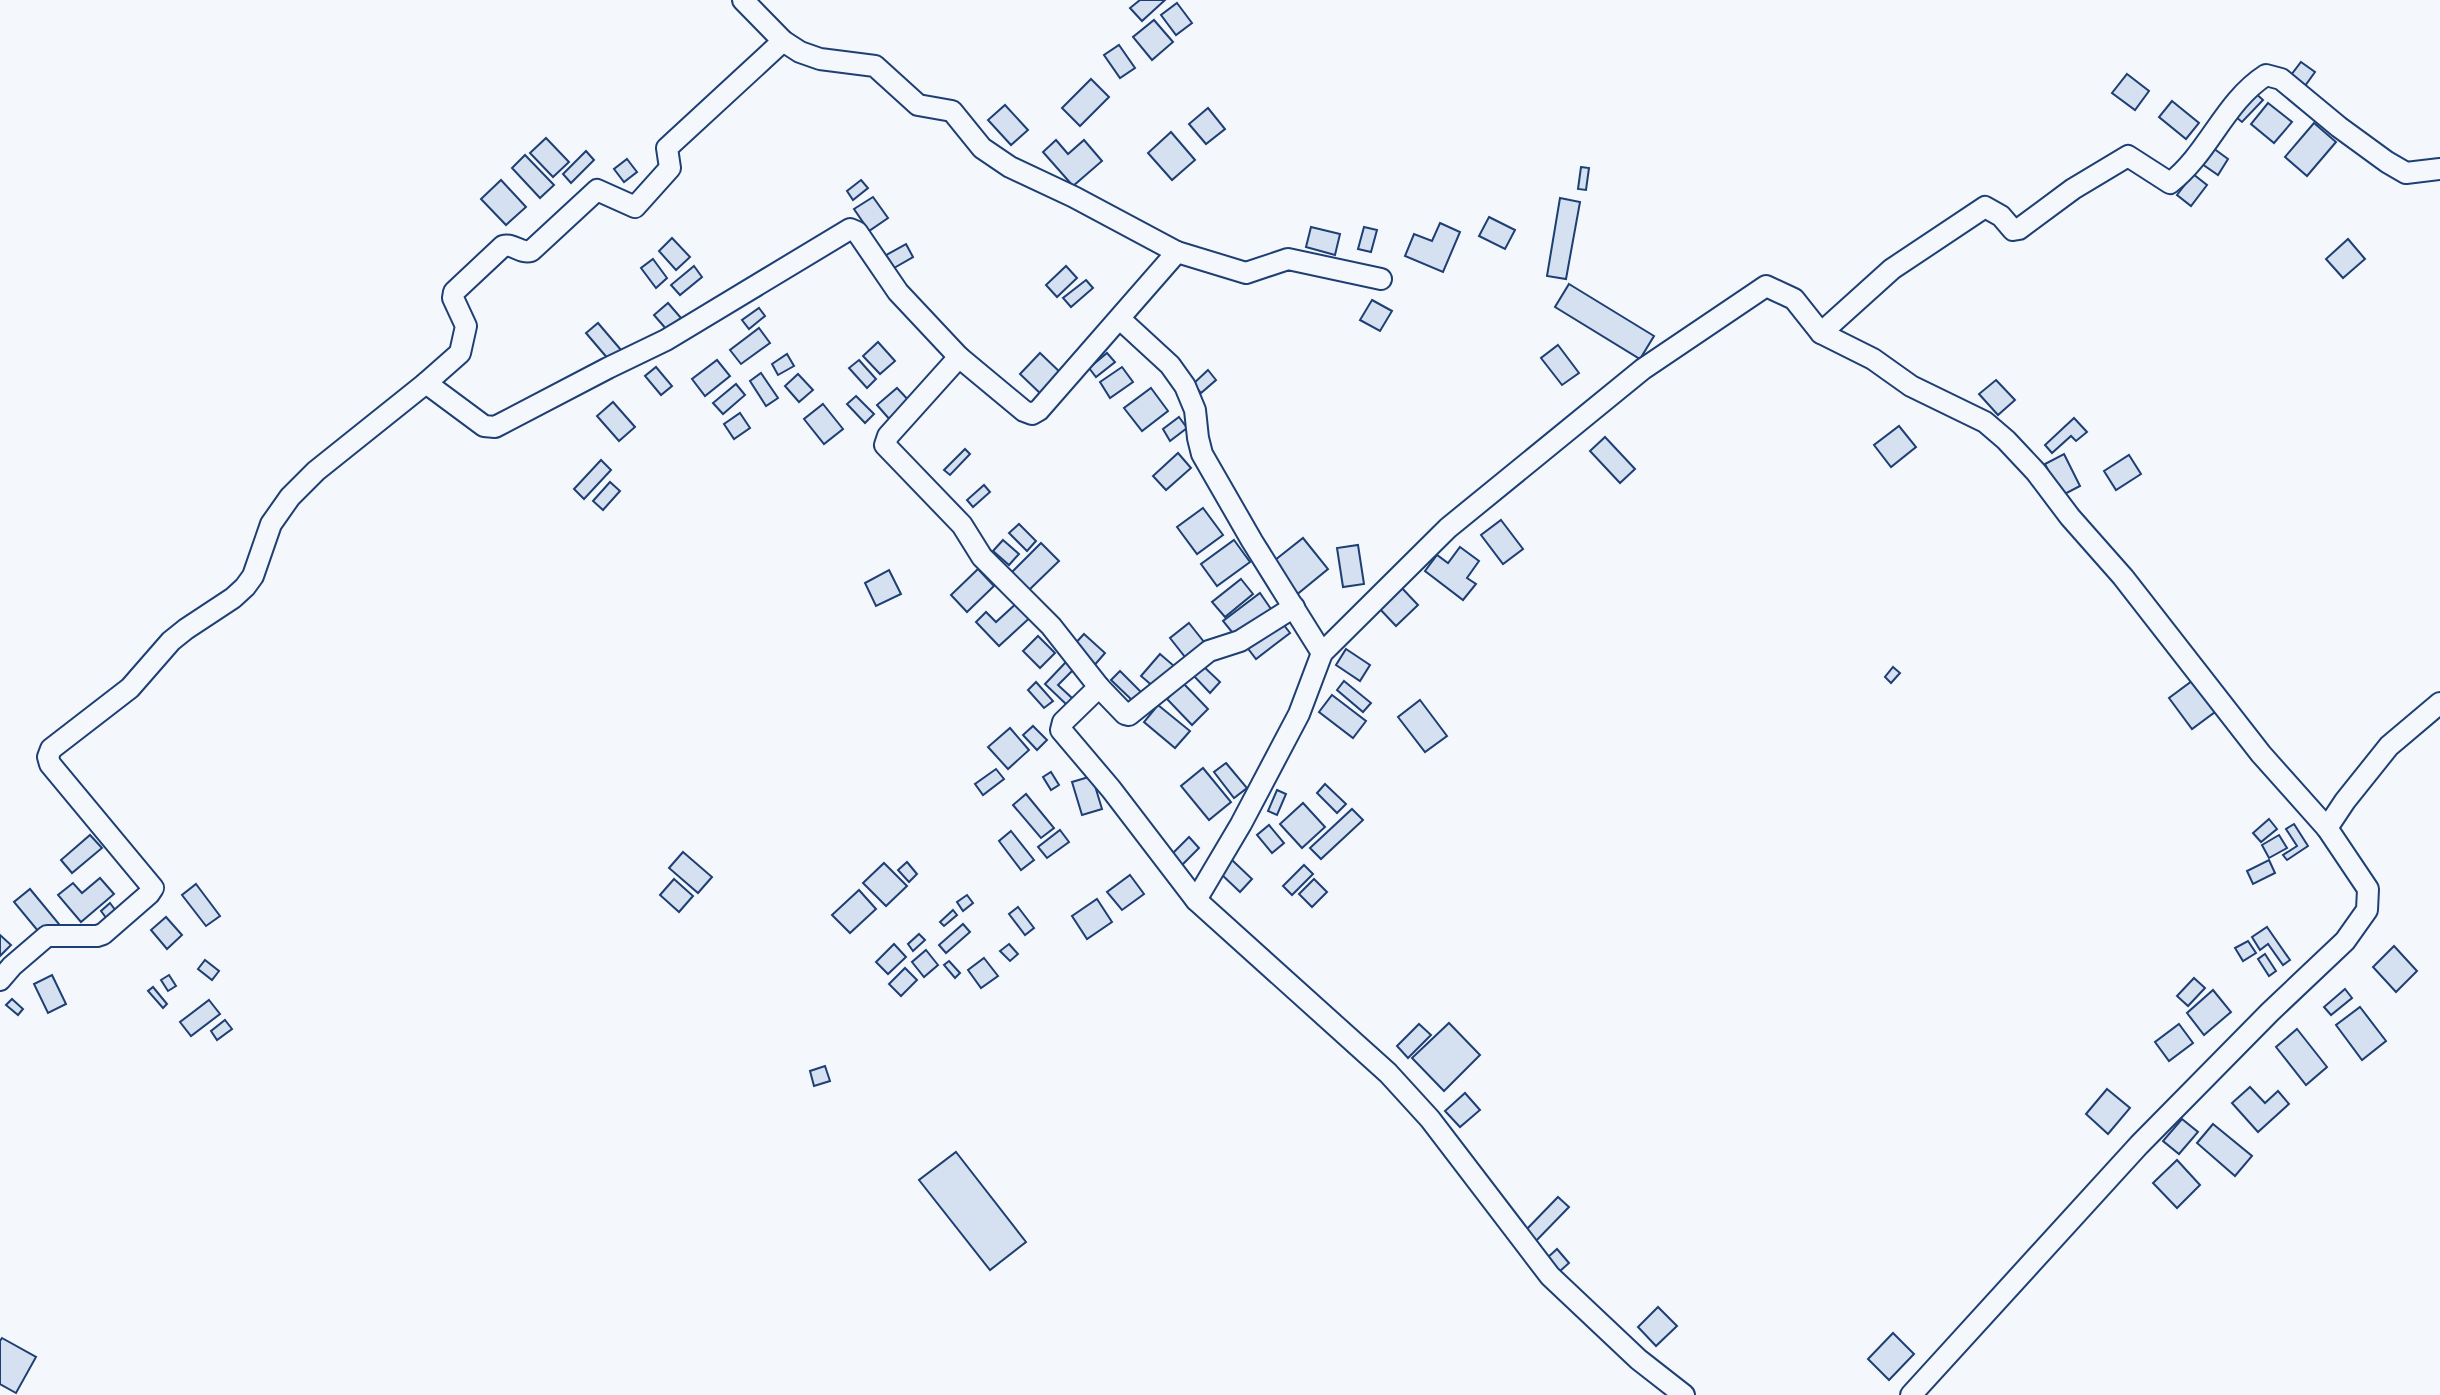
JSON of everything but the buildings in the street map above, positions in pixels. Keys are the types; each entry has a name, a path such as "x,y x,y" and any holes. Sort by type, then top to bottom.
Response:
{"street":[{"path":"743,0 783,41 800,52 820,59 875,66 918,105 952,111 982,148 1010,167 1177,252 1246,273 1288,259 1381,279"},
{"path":"0,980 47,936 103,934 153,888 50,764 48,757 51,749 130,688 171,641 245,587 253,576 271,524 290,497 316,471 461,351 466,326 453,298 454,292 503,246 531,251 597,190 636,206 670,168 667,148 783,41"},
{"path":"1821,333 1892,269 1985,207 2001,216 2013,230 2019,229 2073,189 2128,156 2170,183 2187,170 2249,86 2266,75 2281,79 2339,127 2406,173 2440,169"},
{"path":"426,383 484,426 495,427 666,340 850,229 857,232 898,292 959,357 1024,411 1036,413 1177,252"},
{"path":"1196,900 1241,824 1299,714 1322,653 1448,528 1643,369 1766,286 1794,299 1821,333 1873,359 1911,386 1985,422 2036,472 2070,517 2123,577 2261,754 2327,828 2368,889 2367,910 2345,941 2139,1145 1911,1395"},
{"path":"1120,319 1170,365 1185,386 1195,410 1202,454 1322,653"},
{"path":"959,357 888,436 885,445 962,525 982,557 1051,626 1099,687 1125,714 1129,715 1209,651 1240,641 1294,607"},
{"path":"1099,687 1061,724 1061,730 1111,789 1196,900 1388,1073 1430,1119 1550,1276 1638,1359 1684,1395"},
{"path":"2327,828 2389,746 2440,703"}]}
